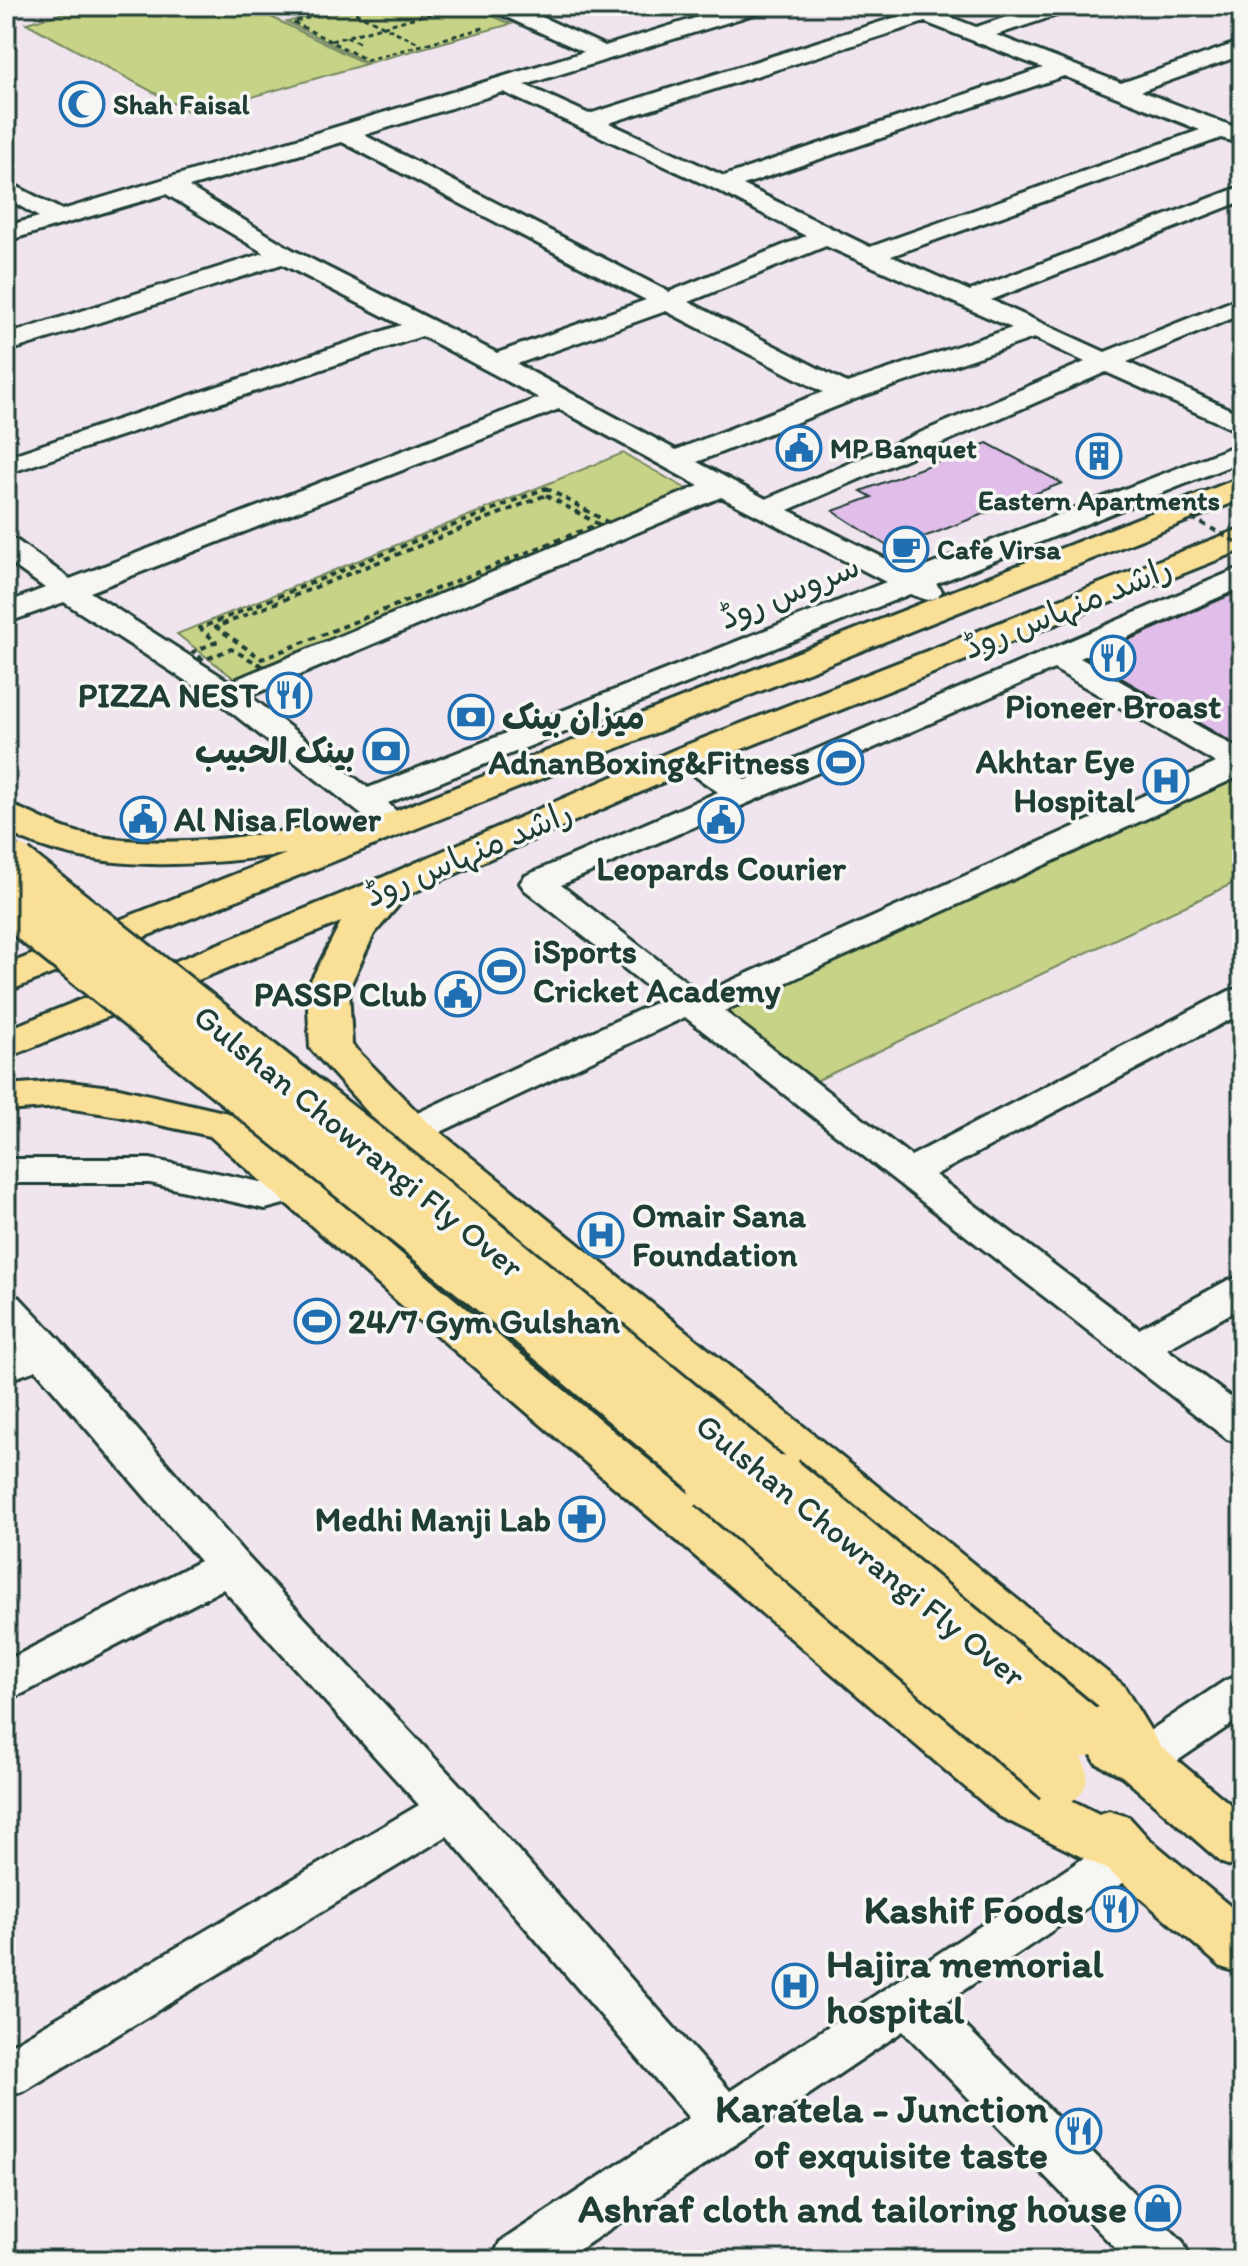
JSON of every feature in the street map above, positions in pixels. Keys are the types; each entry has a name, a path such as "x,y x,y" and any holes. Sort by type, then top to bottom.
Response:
{"main road":[{"name":"راشد منہاس روڈ","path":"6,980 1242,487"},
{"name":"راشد منہاس روڈ","path":"6,1045 395,886 689,757 1242,538"},
{"path":"6,816 47,835 87,846 188,854 398,826"},
{"name":"Gulshan Chowrangi Fly Over","path":"6,860 420,1187 1069,1753"},
{"path":"395,886 356,930 328,988 331,1048 409,1130 1104,1700 1141,1761 1242,1847"},
{"name":"Gulshan Chowrangi Fly Over","path":"6,901 502,1302 1069,1753"},
{"path":"6,1098 60,1094 119,1102 225,1126 1019,1800 1128,1854 1242,1950"},
{"path":"1069,1753 1141,1761"},
{"path":"1069,1753 1128,1854"}],"street":[{"path":"501,6 605,54"},
{"path":"903,6 1232,134"},
{"path":"977,34 1061,6"},
{"path":"6,234 605,54 740,8"},
{"path":"589,122 926,15"},
{"path":"1122,90 1242,48"},
{"path":"723,184 1066,68"},
{"path":"504,84 723,184 826,237 1242,425"},
{"path":"344,134 845,393"},
{"path":"868,256 1232,134"},
{"path":"168,185 284,255 495,363 765,510 913,582 950,605"},
{"path":"6,188 59,218"},
{"path":"967,301 1242,193"},
{"path":"495,363 669,301 826,237"},
{"path":"6,344 284,255"},
{"path":"765,510 1242,305"},
{"path":"6,466 422,327"},
{"path":"674,461 845,393 1035,329"},
{"path":"6,614 558,400"},
{"name":"سروس روڈ","path":"364,801 1242,451"},
{"path":"228,694 721,487"},
{"path":"6,546 66,590 228,694 398,826"},
{"path":"1242,576 537,883 908,1173 1242,1428"},
{"path":"1057,658 1242,764"},
{"path":"689,757 743,794"},
{"path":"6,1171 150,1171 265,1196 296,1188 409,1130 1242,764"},
{"path":"908,1173 1242,999"},
{"path":"1137,1348 1242,1290"},
{"path":"6,1308 25,1358 229,1566 452,1809 725,2122"},
{"path":"6,1682 229,1566"},
{"path":"1141,1761 1242,1693"},
{"path":"6,2075 452,1809"},
{"path":"519,2260 1128,1854"},
{"path":"907,2002 1164,2260"}],"path":[{"path":"353,6 293,22 367,60 487,27"},
{"path":"330,41 456,6"},
{"path":"345,8 422,45"},
{"path":"346,36 362,44"},
{"path":"231,649 264,667 611,524 546,488 200,628 216,642 193,652 204,660 231,649 244,646 262,659 598,524 546,495 216,627 244,646"},
{"path":"1153,497 1242,545"}],"green space":[{"path":"90,6 249,6 366,64 193,114 26,23"},
{"path":"346,6 470,6 511,24 368,63 287,22"},
{"path":"623,453 692,492 240,683 177,634"},
{"path":"1242,763 1242,879 801,1088 699,1009"}],"building":[{"name":"Eastern Apartments","path":"987,443 1062,483 890,548 833,511 872,497 861,491"},
{"path":"1242,590 1242,748 1087,658"}],"place":[{"name":"Shah Faisal","path":"82,104"},
{"name":"MP Banquet","path":"799,448"},
{"name":"Eastern Apartments","path":"1099,456"},
{"name":"Cafe Virsa","path":"906,549"},
{"name":"Pioneer Broast","path":"1113,658"},
{"name":"PIZZA NEST","path":"289,695"},
{"name":"میزان بینک","path":"471,717"},
{"name":"بينک الحبيب","path":"386,751"},
{"name":"AdnanBoxing&Fitness","path":"841,762"},
{"name":"Akhtar Eye Hospital","path":"1166,781"},
{"name":"Al Nisa Flower","path":"143,819"},
{"name":"Leopards Courier","path":"721,820"},
{"name":"iSports Cricket Academy","path":"502,971"},
{"name":"PASSP Club","path":"458,994"},
{"name":"Omair Sana Foundation","path":"601,1235"},
{"name":"24/7 Gym Gulshan","path":"317,1321"},
{"name":"Medhi Manji Lab","path":"582,1519"},
{"name":"Kashif Foods","path":"1115,1909"},
{"name":"Hajira memorial hospital","path":"795,1986"},
{"name":"Karatela - Junction of exquisite taste","path":"1079,2131"},
{"name":"Ashraf cloth and tailoring house","path":"1158,2208"}]}
